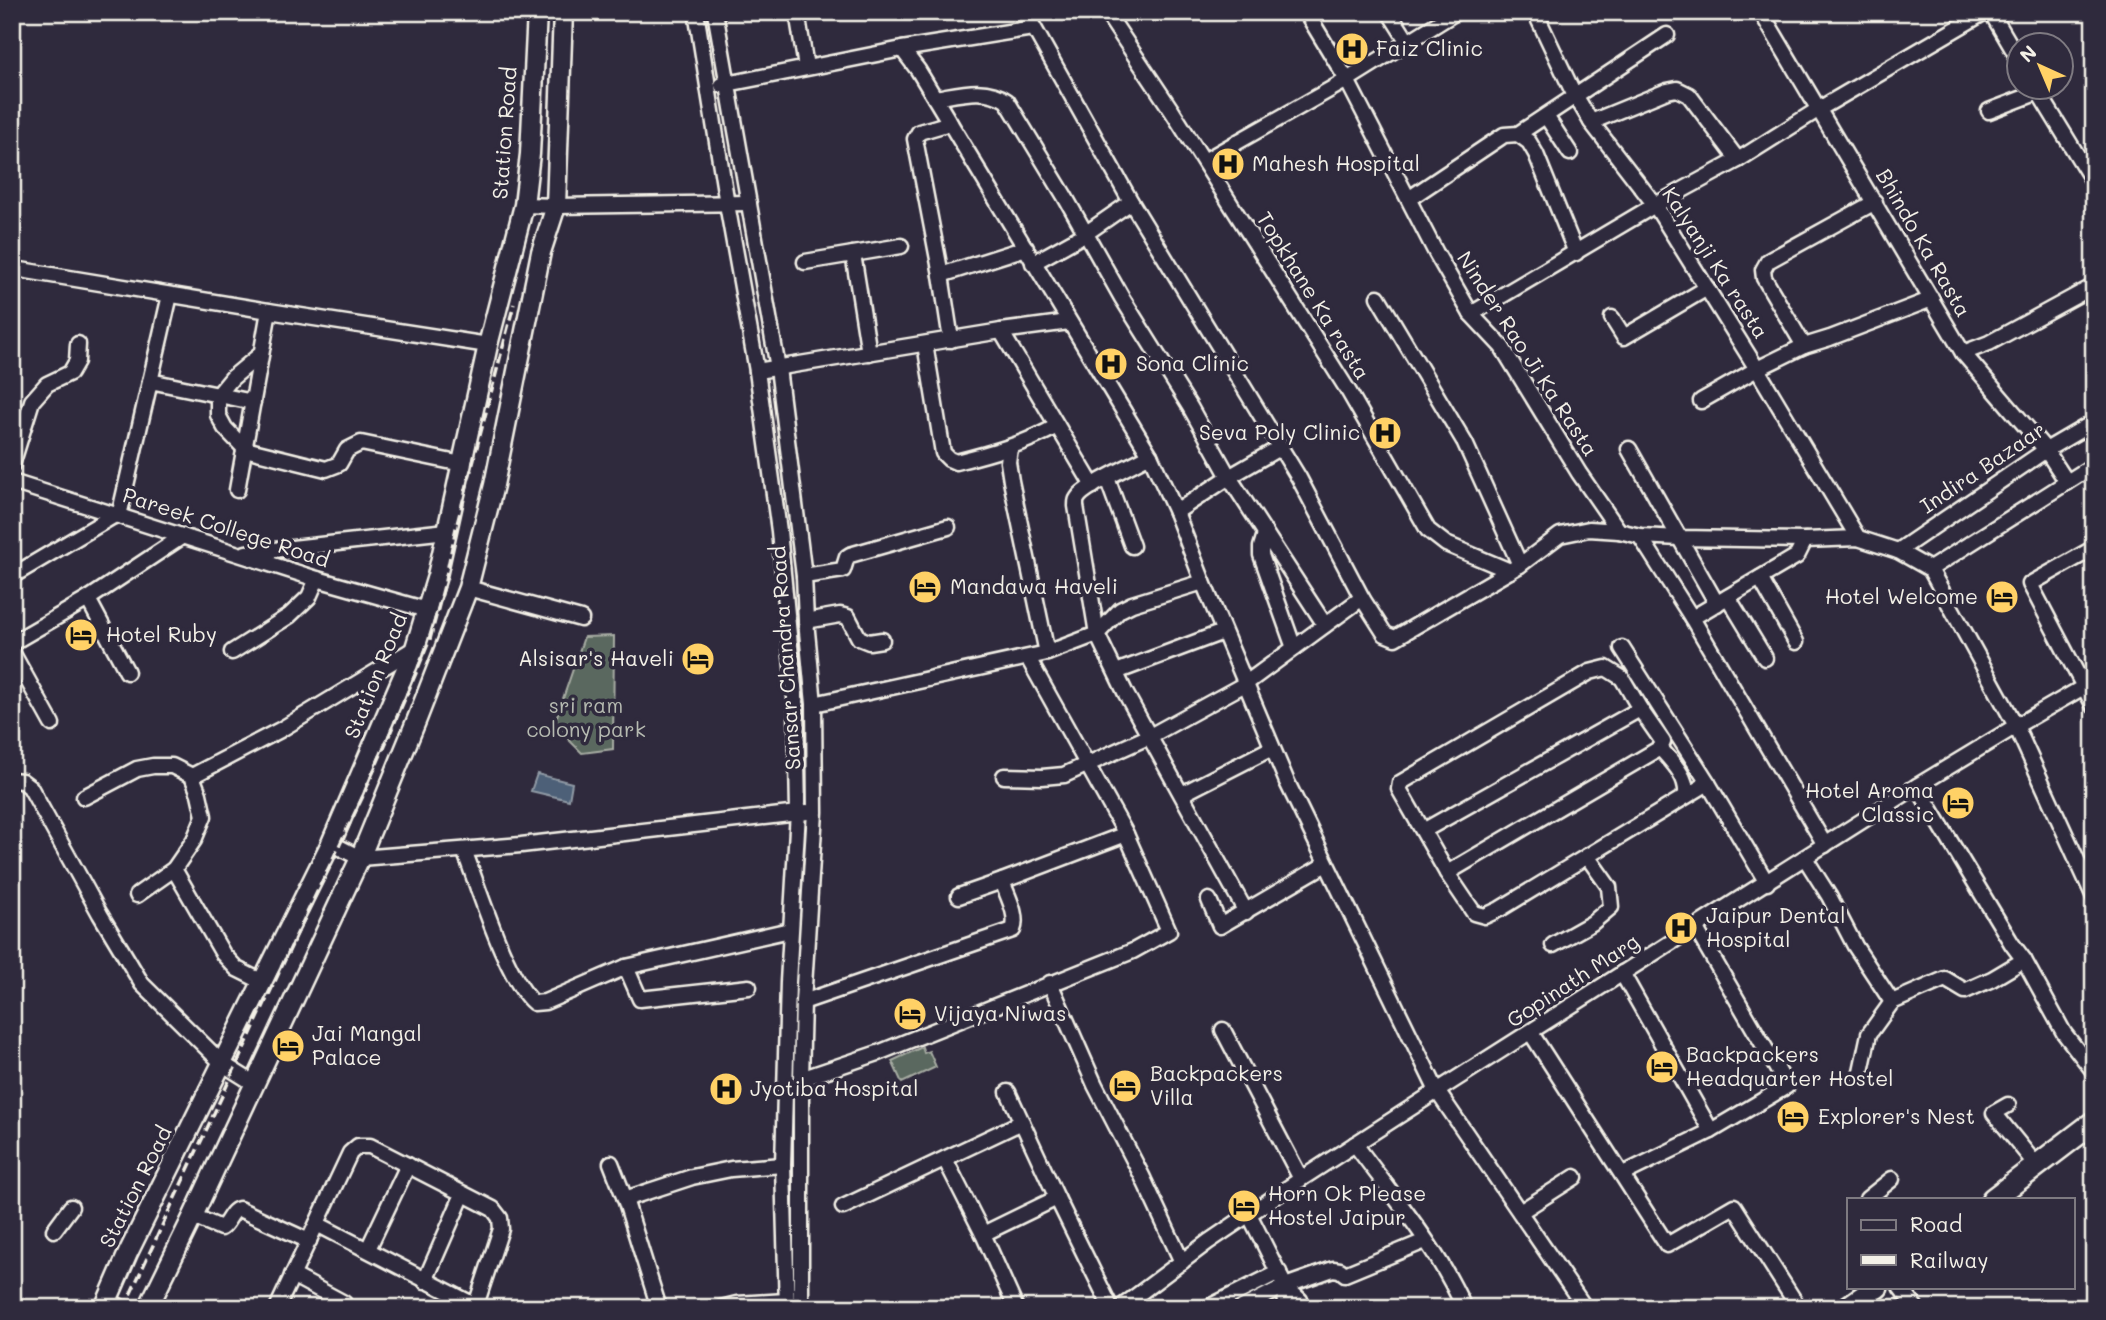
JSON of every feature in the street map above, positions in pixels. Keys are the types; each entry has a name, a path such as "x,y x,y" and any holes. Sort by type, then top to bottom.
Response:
{"highway":[{"path":"1994,1198 2094,1122"},
{"path":"1847,1308 1876,1288"}],"main road":[{"name":"Station Road","path":"111,1305 128,1253 331,843 415,648 447,531 488,345 524,205 530,154 537,12"},
{"path":"148,1308 360,858 468,588 494,485 541,252 556,206 563,12"}],"street":[{"name":"Sansar Chandra Road","path":"696,12 757,371 779,531 796,720 798,813 790,930 783,1165 786,1304"},
{"name":"Sansar Chandra Road","path":"715,12 778,368 804,576 814,704 815,812 801,1079 801,1308"},
{"path":"797,12 806,67"},
{"path":"1025,12 1131,202 1299,478 1362,598 1385,634 1395,638 1515,568 1560,535 1589,529 1680,538 1858,538 1898,551 1930,569 2016,726 2094,897"},
{"name":"Topkhane Ka rasta","path":"1106,12 1204,161 1349,392 1428,530 1447,544 1515,568"},
{"name":"Ninder Rao Ji Ka Rasta","path":"1306,12 1348,80 1436,253 1471,314 1502,347 1579,473 1619,531"},
{"path":"1389,12 1408,42"},
{"path":"1204,161 1348,80 1456,12"},
{"name":"Kalyanji Ka rasta","path":"1535,12 1591,122 1655,205 1858,538"},
{"name":"Bhindo Ka Rasta","path":"1761,12 1964,353 2046,450 2067,482"},
{"path":"1471,314 1655,205 1738,160 1819,109 1985,12"},
{"path":"1991,12 2004,34"},
{"path":"708,89 806,67 1033,27"},
{"path":"1410,198 1504,135 1518,134 1667,35"},
{"path":"902,49 919,70 1150,455 1272,748 1437,1091 1586,1308"},
{"path":"1591,122 1667,90 1677,89 1689,95 1738,160"},
{"path":"935,98 984,91 1007,101 1229,477 1325,625"},
{"path":"1989,111 2010,102"},
{"path":"2044,102 2094,183"},
{"path":"1546,116 1570,153"},
{"path":"950,123 919,132 915,139 951,340"},
{"path":"1518,134 1529,142 1536,154 1576,253"},
{"path":"1033,263 1085,234 1131,202"},
{"path":"1804,346 1763,270 1768,261 1875,202"},
{"path":"524,205 749,203"},
{"path":"805,262 901,246"},
{"path":"941,275 1026,248"},
{"path":"853,254 869,353"},
{"path":"21,270 488,345"},
{"path":"1964,353 1989,343 2094,286"},
{"path":"1612,318 1624,337 1707,288"},
{"path":"12,576 117,515 170,295"},
{"path":"1378,297 1465,443 1515,568"},
{"path":"1701,401 1804,346 1932,299"},
{"path":"237,490 269,311"},
{"path":"757,371 1069,322"},
{"path":"1001,331 1093,486"},
{"path":"12,465 32,401 47,384 70,373 77,361 78,344"},
{"path":"925,344 943,453 949,459 956,462 1010,448 1057,426"},
{"path":"261,354 232,378 218,395 218,415 225,428 244,449 326,469 339,464 347,450 361,443 462,464"},
{"path":"150,381 253,402"},
{"name":"Indira Bazaar","path":"1898,551 2046,450 2094,422"},
{"path":"1010,448 1008,462 1011,481 1047,653"},
{"path":"1176,512 1279,448"},
{"path":"1629,449 1680,538 1765,658"},
{"path":"1150,455 1093,486 1077,499 1097,634 1247,912"},
{"path":"1930,569 2094,465"},
{"path":"1107,478 1132,546"},
{"name":"Pareek College Road","path":"12,482 317,579 427,610"},
{"path":"804,576 843,570 850,555 948,527"},
{"path":"239,554 447,531"},
{"path":"1265,534 1261,555 1294,648"},
{"path":"1640,536 1692,618 1825,845"},
{"path":"12,643 88,599 183,537"},
{"path":"1692,618 1797,556 1805,540"},
{"path":"2094,548 2030,584 2088,685 2094,706"},
{"path":"1760,578 1796,642"},
{"path":"232,652 289,616 309,597 317,579"},
{"path":"814,704 1047,653 1097,634 1120,610 1132,604 1203,582"},
{"path":"468,588 581,620"},
{"path":"1004,776 1064,775 1150,736 1245,684 1362,598"},
{"path":"88,599 127,672"},
{"path":"806,621 840,615 848,617 859,638 869,642 882,640"},
{"path":"1116,672 1223,632"},
{"path":"191,776 280,730 415,648"},
{"path":"1622,648 1708,783 1767,883"},
{"path":"12,652 52,724"},
{"path":"801,1079 878,1053 1133,951 1169,931 1126,834 1028,658"},
{"path":"1447,873 1660,748 1663,742 1622,678 1606,668 1590,672 1400,783 1399,789 1447,873 1474,913 1485,916 1500,909 1708,783"},
{"name":"Gopinath Marg","path":"1120,1308 1249,1214 1437,1091 1917,786 2088,685"},
{"path":"1423,831 1640,709"},
{"path":"1182,794 1272,748"},
{"path":"1660,748 1681,773 1687,788 1686,796"},
{"path":"84,797 137,769 172,766 191,776 204,816 194,840 174,869 137,895"},
{"path":"12,780 22,780 30,787 142,984 223,1064 255,1084"},
{"path":"1917,786 2024,960 2064,1033 2094,1072"},
{"path":"331,843 360,858 646,832 815,812"},
{"path":"959,896 1126,834"},
{"path":"464,850 503,952 525,995 534,1003 545,1002 626,967 790,930"},
{"path":"1553,945 1592,923 1611,907 1609,887 1587,856"},
{"path":"1805,858 1829,895 1855,946 1892,1002"},
{"path":"1209,900 1220,926 1326,864"},
{"path":"174,869 223,954 237,969 263,982"},
{"path":"803,1002 1013,930 1016,919 1002,881"},
{"path":"1623,1174 1712,1131 1787,1086 1695,927"},
{"path":"1860,1076 1869,1034 1892,1002 1945,979 1965,991 2024,960"},
{"path":"626,967 640,999 749,987"},
{"path":"1622,973 1712,1131"},
{"path":"1050,983 1095,1086 1142,1175 1182,1262"},
{"path":"1223,1030 1301,1179"},
{"path":"1531,1033 1667,1245 1734,1206 1799,1308"},
{"path":"1008,1093 1111,1308"},
{"path":"2008,1104 1994,1113 2037,1166"},
{"path":"844,1207 1023,1122"},
{"path":"1355,1144 1425,1241 1454,1285 1464,1308"},
{"path":"278,1308 292,1275 350,1153 358,1146 370,1146 408,1165 493,1209 500,1218 500,1229 476,1307 317,1224"},
{"path":"945,1159 1016,1308"},
{"path":"611,1163 659,1308"},
{"path":"368,1249 408,1165"},
{"path":"625,1199 692,1177 732,1169 783,1165"},
{"path":"1520,1212 1575,1177"},
{"path":"1868,1198 1892,1179"},
{"path":"425,1280 463,1194"},
{"path":"983,1234 1057,1198"},
{"path":"54,1230 71,1207"},
{"path":"193,1216 221,1228 233,1212 239,1209 309,1241"},
{"path":"1249,1214 1282,1279 1304,1308"},
{"path":"1207,1308 1282,1279 1333,1269 1340,1270 1345,1275 1425,1241"},
{"path":"292,1275 344,1303"},
{"path":"1242,1308 1282,1279"},
{"path":"1282,1279 1286,1308"},
{"path":"1901,1288 1916,1308"},
{"path":"721,1308 737,1304 786,1304"}],"green space":[{"name":"sri ram colony park","path":"614,636 613,749 582,753 554,725 584,637"},
{"path":"922,1047 924,1053 929,1051 936,1067 902,1083 892,1061"}],"water":[{"path":"537,774 572,783 569,800 531,791"}],"railway":[{"path":"124,1308 363,796 430,639 514,304"}],"place":[{"name":"Faiz Clinic","path":"1352,49"},
{"name":"Mahesh Hospital","path":"1228,164"},
{"name":"Sona Clinic","path":"1111,364"},
{"name":"Seva Poly Clinic","path":"1385,433"},
{"name":"Mandawa Haveli","path":"925,587"},
{"name":"Hotel Welcome","path":"2002,597"},
{"name":"Hotel Ruby","path":"81,635"},
{"name":"Alsisar's Haveli","path":"698,659"},
{"name":"Hotel Aroma Classic","path":"1958,803"},
{"name":"Jaipur Dental Hospital","path":"1681,928"},
{"name":"Vijaya Niwas","path":"910,1014"},
{"name":"Jai Mangal Palace","path":"288,1046"},
{"name":"Backpackers Headquarter Hostel","path":"1662,1067"},
{"name":"Backpackers Villa","path":"1125,1086"},
{"name":"Jyotiba Hospital","path":"726,1089"},
{"name":"Explorer's Nest","path":"1793,1117"},
{"name":"Horn Ok Please Hostel Jaipur","path":"1244,1206"}]}
